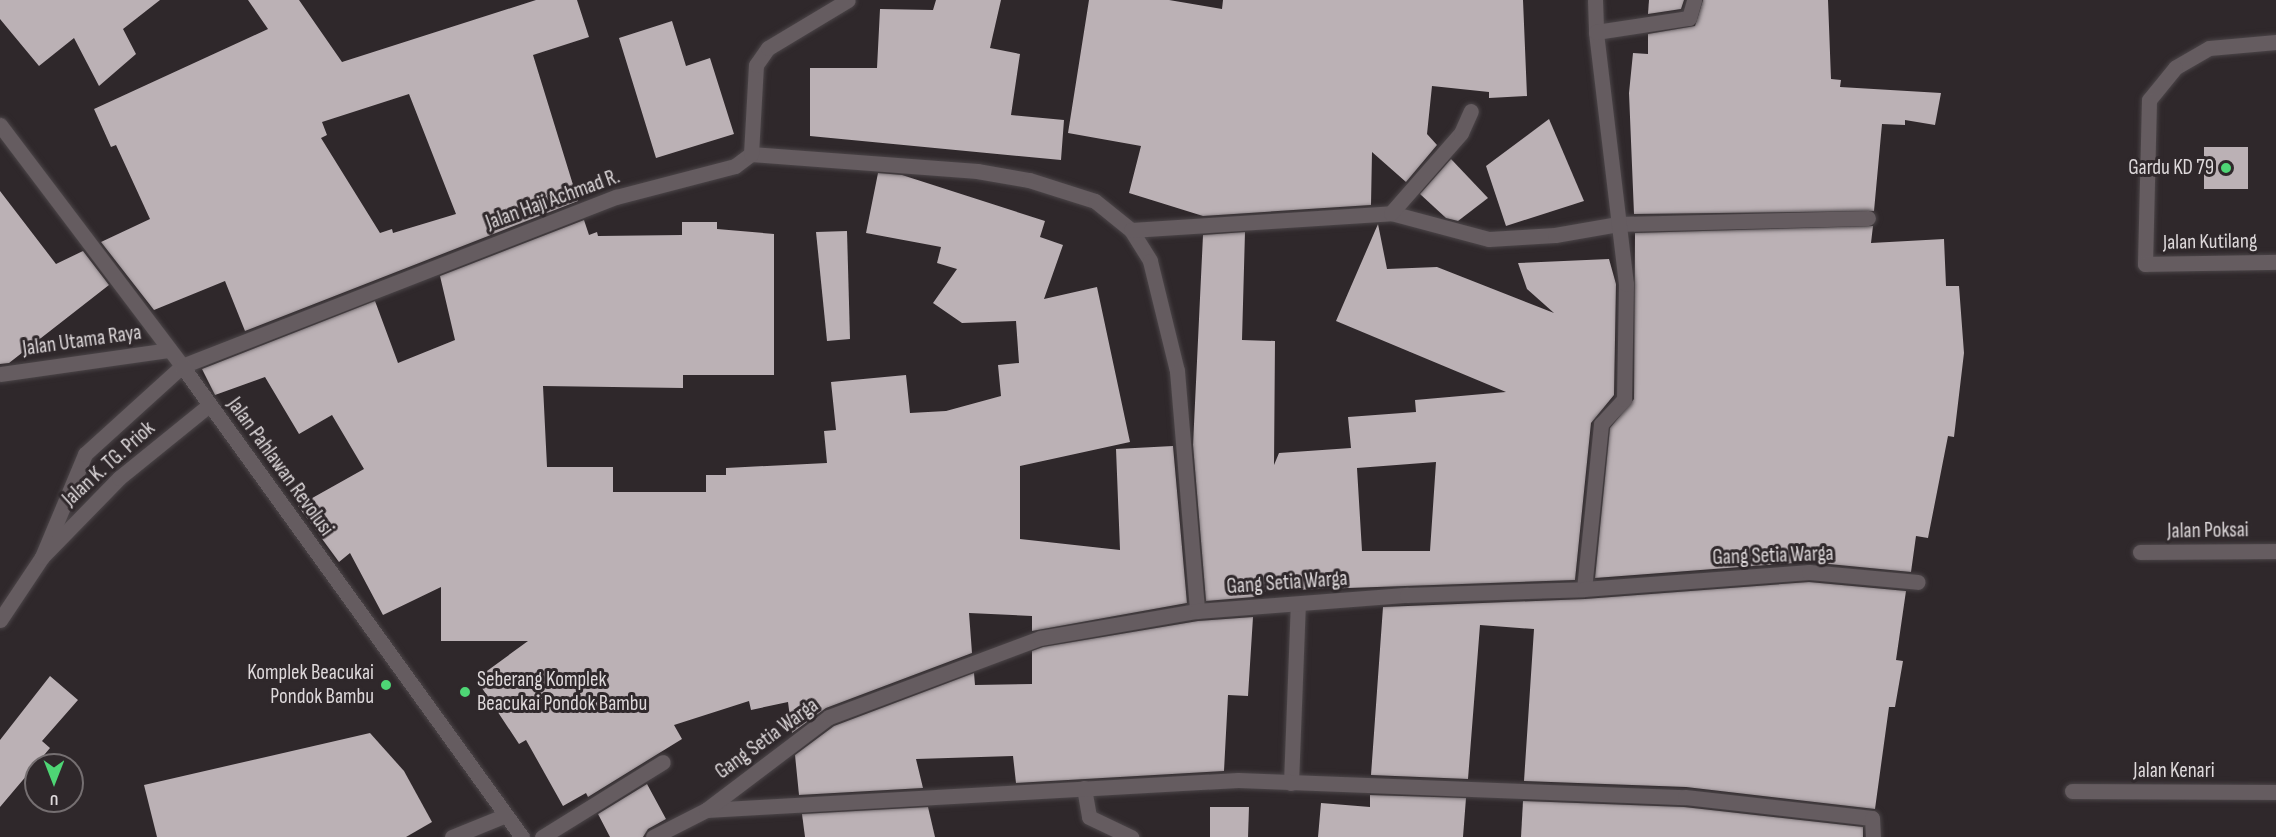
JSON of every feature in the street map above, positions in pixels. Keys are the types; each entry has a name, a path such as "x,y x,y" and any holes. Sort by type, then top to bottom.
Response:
{"street":[{"path":"848,0 768,48 756,65 751,154 977,171 1029,180 1095,201 1131,230 1150,261 1177,371 1197,611"},
{"path":"1584,589 1601,424 1624,399 1626,284 1596,32 1595,0"},
{"path":"1596,32 1691,18 1694,0"},
{"name":"Jalan Kutilang","path":"2276,42 2209,48 2175,68 2149,100 2145,264 2276,262"},
{"path":"1391,213 1461,133 1471,111"},
{"name":"Jalan Pahlawan Revolusi","path":"0,125 182,366 522,837"},
{"name":"Jalan Haji Achmad R.","path":"182,366 616,197 735,166 751,154"},
{"path":"1131,230 1391,213 1489,239 1555,235 1618,224 1868,218"},
{"name":"Jalan Utama Raya","path":"0,374 169,350"},
{"name":"Jalan K. TG. Priok","path":"42,557 85,454 182,366"},
{"name":"Jalan K. TG. Priok","path":"0,620 42,557 119,478 208,405"},
{"name":"Jalan Poksai","path":"2140,552 2276,551"},
{"name":"Gang Setia Warga","path":"653,837 706,810 829,717 1040,638 1197,611 1298,604 1584,589 1809,572 1918,582"},
{"path":"1291,783 1298,604"},
{"path":"542,837 663,762"},
{"name":"Gang Setia Warga","path":"706,810 1238,780 1685,796 1873,820 1873,837"},
{"path":"1084,788 1089,817 1131,837"},
{"name":"Jalan Kenari","path":"2072,792 2276,792"},
{"path":"452,837 506,815"}],"building":[{"path":"0,0 160,0 123,29 136,54 99,86 74,38 39,66 0,19"},
{"path":"248,0 299,0 342,62 536,0 577,0 589,37 533,55 578,201 245,331 225,281 154,310 101,242 150,219 116,145 111,147 94,109 268,29","holes":["409,94 456,214 393,233 392,229 380,233 321,138 327,135 322,122"]},
{"path":"936,0 1001,0 990,48 1020,54 1011,115 1064,120 1061,160 810,136 810,68 877,68 880,9 933,10"},
{"path":"1089,0 1169,0 1222,9 1223,0 1523,0 1527,96 1489,98 1489,92 1432,86 1427,134 1437,145 1406,182 1372,152 1371,205 1203,216 1129,193 1141,146 1068,133"},
{"path":"1649,0 1684,0 1681,9 1648,14"},
{"path":"1703,0 1828,0 1831,79 1841,80 1840,87 1941,93 1935,125 1905,120 1905,125 1882,124 1874,211 1634,214 1629,93 1633,53 1648,54 1648,34 1695,26"},
{"path":"672,21 686,66 710,58 734,134 656,158 619,38"},
{"path":"1549,119 1584,201 1506,226 1486,166"},
{"name":"Gardu KD 79","path":"2204,147 2248,147 2248,189 2204,189"},
{"path":"1451,159 1488,198 1458,221 1446,218 1420,194"},
{"path":"878,173 902,175 1045,221 1040,237 1063,245 1044,299 1097,287 1130,442 1020,466 1020,539 1120,550 1116,449 1173,446 1187,603 1032,631 1032,616 969,613 972,653 826,708 792,733 788,702 751,710 749,701 674,725 682,739 588,797 586,793 563,806 526,740 519,744 476,679 528,641 441,641 441,587 383,615 350,553 339,562 298,506 364,469 332,415 299,434 265,377 215,395 202,369 375,301 398,363 455,340 440,276 584,220 589,235 597,232 598,236 682,235 682,222 717,222 717,229 774,234 774,375 683,375 683,388 543,386 547,467 613,467 613,492 706,492 706,475 726,475 726,468 827,463 824,431 836,430 831,382 906,375 910,413 946,411 1001,396 998,365 1019,363 1016,321 962,323 933,303 957,269 937,263 941,247 866,233"},
{"path":"0,191 56,264 83,251 109,285 9,363 0,364"},
{"path":"1378,224 1387,269 1437,267 1554,313 1527,289 1518,263 1609,259 1616,284 1614,395 1591,423 1575,580 1266,591 1254,597 1206,601 1193,445 1203,235 1245,232 1242,340 1275,341 1274,465 1279,453 1351,448 1348,417 1416,412 1415,400 1506,392 1336,321","holes":["1436,462 1430,551 1362,551 1357,468"]},
{"path":"1873,226 1871,243 1944,239 1946,286 1959,286 1964,353 1954,437 1948,436 1928,538 1916,536 1911,572 1808,562 1595,578 1610,428 1634,399 1635,233"},
{"path":"847,231 850,339 827,341 816,232"},
{"path":"1809,582 1906,591 1896,660 1903,661 1895,707 1889,707 1875,809 1686,787 1524,781 1534,629 1480,625 1468,779 1371,775 1383,607 1585,599"},
{"path":"1253,617 1248,696 1228,695 1224,771 1016,783 1013,756 916,759 923,788 799,795 795,755 834,726 974,673 975,685 1032,684 1032,651 1043,647 1198,621"},
{"path":"50,676 78,700 42,741 50,748 46,753 24,753 24,779 0,807 0,740"},
{"path":"370,733 404,771 432,822 406,837 157,837 144,785"},
{"path":"647,784 666,819 648,829 643,837 610,837 598,814"},
{"path":"1370,795 1466,798 1463,837 1318,837 1321,803 1370,807"},
{"path":"1523,801 1684,807 1863,827 1863,837 1521,837"},
{"path":"928,807 935,837 805,837 802,814"},
{"path":"1210,807 1249,807 1248,837 1210,837"}],"place":[{"name":"Gardu KD 79","path":"2226,168"},
{"name":"Komplek Beacukai Pondok Bambu","path":"386,685"},
{"name":"Seberang Komplek Beacukai Pondok Bambu","path":"465,692"}]}
